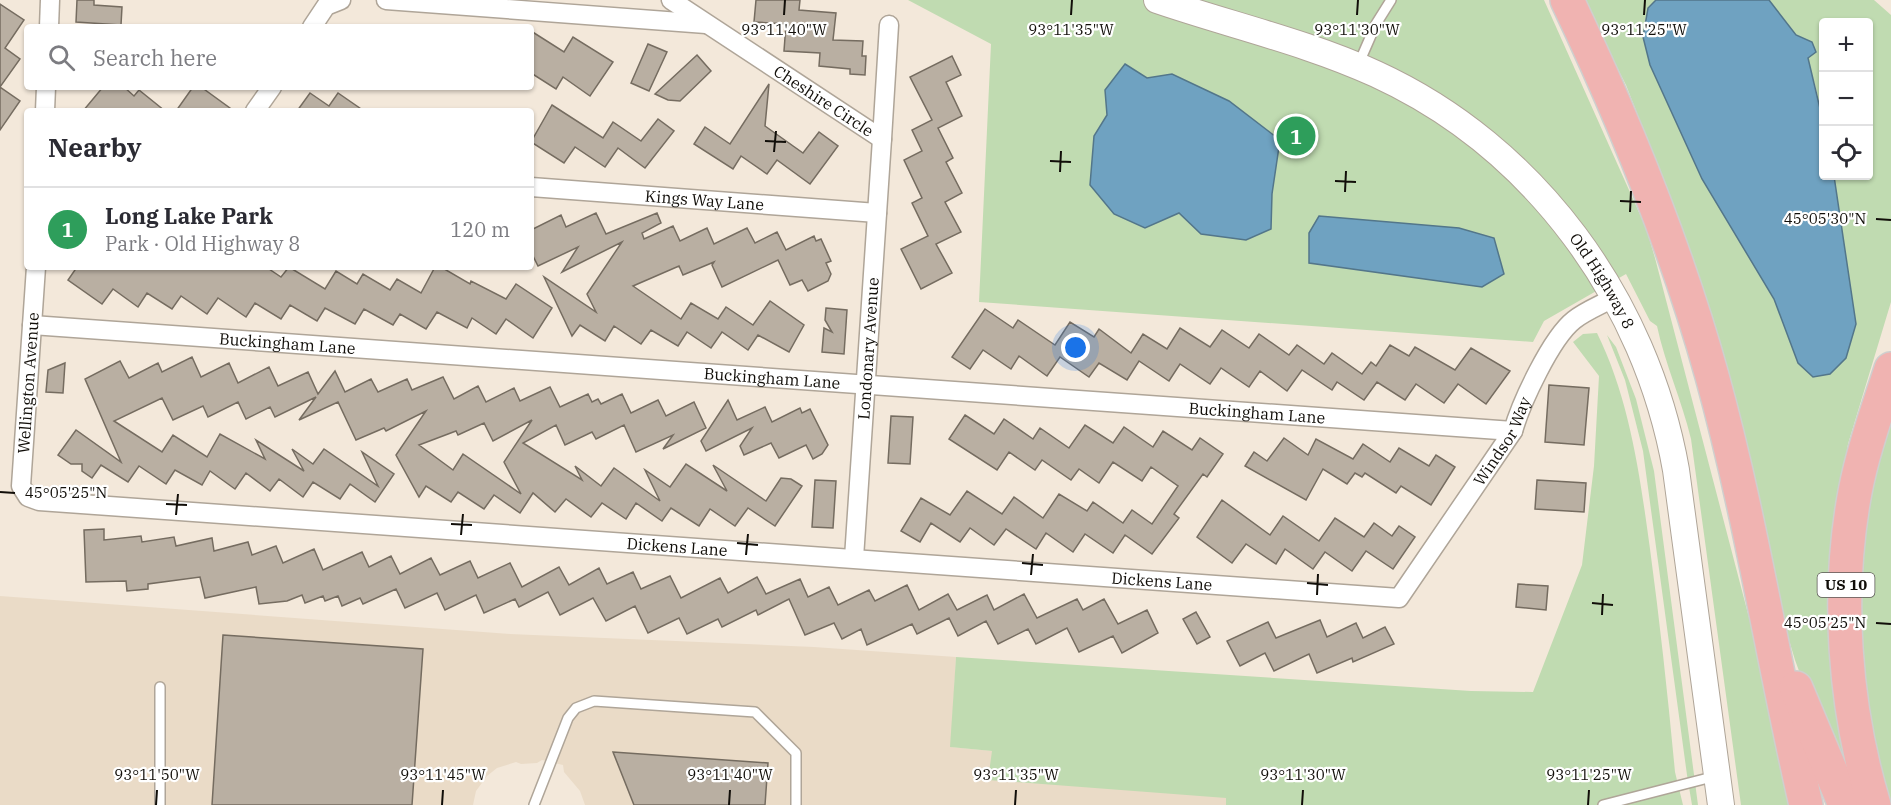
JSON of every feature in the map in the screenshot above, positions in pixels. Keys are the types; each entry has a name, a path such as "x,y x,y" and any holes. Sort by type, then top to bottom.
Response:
{"highway":[{"path":"1567,0 1609,88 1640,164 1684,285 1712,376 1744,508 1782,646 1806,714 1845,805"},
{"name":"US 10","path":"1874,805 1858,737 1850,681 1845,570 1855,492 1891,369"},
{"path":"1744,508 1785,716 1806,805"}],"street":[{"path":"49,24 51,0"},
{"path":"314,24 326,6 341,0"},
{"path":"386,0 446,2 707,24"},
{"name":"Cheshire Circle","path":"671,0 882,139 889,25"},
{"name":"Old Highway 8","path":"1157,0 1358,66 1431,104 1480,138 1511,164 1576,236 1615,297 1649,368 1671,444 1721,805"},
{"path":"45,108 46,90"},
{"path":"257,108 270,90"},
{"name":"Londonary Avenue","path":"854,558 882,139"},
{"name":"Kings Way Lane","path":"534,187 877,213"},
{"name":"Wellington Avenue","path":"28,496 21,486 36,270"},
{"name":"Windsor Way","path":"1399,598 1513,431 1521,404 1563,332 1573,321 1615,297"},
{"name":"Buckingham Lane","path":"32,325 1513,431"},
{"name":"Dickens Lane","path":"28,496 39,501 1399,598"}],"lane":[{"path":"1358,66 1376,24 1391,0"},
{"path":"160,687 160,805"},
{"path":"534,805 568,718 576,708 594,702 755,712 796,753 796,805"},
{"path":"1604,805 1716,776"}],"shaded area":[{"path":"0,596 510,634 814,647 956,657 951,747 992,751 1227,798 1226,805 585,805 580,791 564,772 563,765 542,760 537,763 516,762 497,768 487,776 476,791 473,805 0,805"}],"green space":[{"path":"908,0 1544,0 1646,228 1798,805 1741,805 1691,439 1657,326 1650,321 1626,274 1544,321 1533,342 979,302 991,44"},
{"path":"1583,0 1656,0 1648,8 1650,65 1702,179 1774,299 1798,363 1856,324 1835,180 1873,180 1873,18 1819,18 1819,103 1805,56 1769,0 1874,0 1891,15 1891,302 1848,444 1832,542 1828,606 1836,708 1849,776 1839,779 1795,660 1678,218 1626,85"},
{"path":"1597,333 1618,385 1638,466 1657,605 1675,772 1683,805 1226,805 1226,798 988,780 992,751 950,747 956,657 1471,691 1533,692 1582,565 1594,466 1599,376 1573,342 1583,334"},
{"path":"1607,335 1616,347 1636,399 1654,471 1698,805 1692,805 1687,775 1643,451 1625,380"},
{"path":"1891,415 1891,804 1868,708 1861,610 1863,560 1869,511 1878,462"}],"water":[{"path":"1656,0 1769,0 1796,35 1812,42 1816,52 1808,58 1819,104 1819,180 1835,180 1856,324 1846,358 1830,374 1813,377 1798,363 1774,299 1702,179 1650,65 1643,37 1648,8"},
{"path":"1125,64 1147,78 1172,74 1229,101 1280,140 1272,194 1271,229 1246,240 1201,234 1179,213 1145,228 1114,214 1090,185 1094,136 1107,115 1105,90"},
{"path":"1319,216 1459,228 1494,238 1504,274 1482,287 1309,263 1309,233"}],"building":[{"path":"77,0 94,0 94,5 122,7 121,24 76,22"},
{"path":"756,0 800,0 799,10 836,13 833,40 863,41 862,56 866,56 865,75 850,74 850,69 819,66 820,53 784,51 786,24 754,22"},
{"path":"0,4 24,20 5,48 20,59 0,87"},
{"path":"534,33 564,52 573,37 613,62 590,96 563,77 556,89 534,75"},
{"path":"648,44 667,52 649,91 631,83"},
{"path":"697,55 711,71 680,101 668,100 655,94"},
{"path":"952,56 961,75 946,82 962,116 938,128 953,158 946,162 962,193 945,202 961,232 936,244 952,273 921,289 901,249 928,236 912,203 922,198 904,160 922,151 912,130 932,120 910,77"},
{"path":"769,84 765,126 803,153 819,132 838,146 810,184 777,160 767,174 741,156 733,169 694,144 705,127 730,144"},
{"path":"0,87 20,101 0,130"},
{"path":"100,90 127,90 134,96 139,90 161,108 86,108"},
{"path":"191,90 205,90 230,108 178,108"},
{"path":"310,93 329,106 338,93 360,108 299,108"},
{"path":"552,105 603,138 613,122 641,141 658,119 674,131 645,168 618,148 605,167 575,147 564,163 534,144 534,137"},
{"path":"596,213 606,234 657,213 661,223 642,233 644,239 673,226 680,241 707,228 714,244 747,228 755,243 777,232 786,250 814,236 816,241 821,239 831,261 826,263 831,274 828,281 808,291 802,280 790,285 778,260 722,287 712,265 714,262 683,275 679,266 633,286 681,319 691,303 718,319 726,307 753,325 770,301 804,325 789,352 758,335 748,350 722,332 711,348 687,332 678,346 651,330 641,344 614,326 605,341 580,325 572,336 544,277 596,312 587,294 622,242 562,272 578,247 538,266 534,258 534,228 561,215 566,227"},
{"path":"75,270 270,270 281,277 287,270 294,270 325,289 336,271 357,284 363,274 390,290 397,279 421,293 433,270 446,270 470,284 471,281 506,299 516,284 552,308 533,338 506,319 496,334 472,318 467,328 437,312 426,329 400,314 393,325 364,309 355,324 325,308 317,321 290,305 281,319 255,303 246,317 218,298 207,314 181,296 172,309 147,293 138,307 113,289 102,304 68,280"},
{"path":"826,308 847,310 844,354 822,352 824,328 832,332 825,320"},
{"path":"985,309 1013,328 1018,320 1055,345 1070,322 1094,337 1099,329 1131,353 1143,334 1167,349 1180,328 1210,347 1222,330 1249,348 1259,334 1289,355 1297,345 1324,364 1332,353 1362,374 1371,362 1376,366 1390,345 1409,356 1415,347 1455,370 1471,348 1510,371 1486,404 1458,384 1444,403 1416,384 1405,400 1377,382 1364,400 1337,382 1332,390 1302,370 1287,391 1260,371 1249,387 1221,368 1210,384 1180,364 1169,381 1139,361 1127,380 1099,363 1089,377 1060,357 1047,376 1019,356 1011,369 983,350 970,369 952,357"},
{"path":"192,357 201,377 229,363 238,383 269,367 278,386 308,372 318,394 335,371 345,392 371,379 378,392 407,379 412,390 443,377 454,399 478,386 486,402 514,388 520,401 550,387 560,407 588,394 592,402 598,399 601,404 622,394 631,413 658,400 666,416 694,402 706,428 663,449 673,435 636,452 624,425 596,439 592,432 565,445 556,425 523,443 582,480 575,466 601,486 614,468 660,501 645,470 670,487 686,464 727,491 713,465 766,501 781,478 791,479 802,486 775,526 748,508 735,526 710,509 699,526 671,508 662,521 636,503 626,519 602,503 591,517 566,499 555,512 533,493 520,513 494,495 484,509 458,492 451,502 426,486 419,497 396,455 426,411 386,431 384,428 356,440 338,402 299,420 316,397 275,417 270,407 246,419 238,402 208,417 203,406 173,420 162,398 114,421 162,452 173,435 207,457 220,434 265,459 256,440 304,471 292,449 313,464 324,449 378,486 362,452 394,474 375,502 350,484 340,499 313,482 303,497 279,479 270,491 246,473 235,489 210,471 202,485 175,470 166,484 139,466 128,482 101,465 92,478 82,471 82,464 71,464 58,455 76,430 121,462 85,379 120,361 129,378 158,363 162,372","holes":["532,420 504,462 521,494 463,454 453,470 419,445 456,431 458,435 484,423 493,441"]},
{"path":"65,363 63,393 46,392 48,370"},
{"path":"1549,385 1589,388 1584,445 1545,442"},
{"path":"728,400 737,420 765,407 772,422 800,408 802,413 810,409 828,445 822,454 813,459 806,445 779,458 771,443 744,455 740,446 752,428 706,451 701,441"},
{"path":"965,415 994,434 1004,419 1033,439 1040,428 1069,448 1085,425 1113,443 1124,427 1153,447 1163,431 1192,450 1200,438 1223,454 1207,477 1203,474 1174,514 1179,518 1152,554 1125,535 1113,553 1085,534 1073,552 1046,533 1036,549 1006,529 994,545 970,528 960,542 931,523 920,542 901,531 921,498 950,515 967,491 1002,514 1014,497 1043,518 1059,494 1087,511 1093,502 1123,523 1132,510 1152,524 1178,486 1151,467 1142,481 1113,462 1099,483 1079,469 1071,480 1042,460 1035,470 1009,452 997,470 949,439"},
{"path":"891,416 913,417 910,464 888,463"},
{"path":"1284,438 1308,455 1316,439 1353,459 1363,444 1390,462 1399,448 1429,466 1436,455 1455,467 1431,505 1401,486 1396,493 1365,473 1362,477 1355,473 1347,484 1323,469 1306,500 1245,466 1254,452 1267,461"},
{"path":"815,480 836,481 833,528 812,527"},
{"path":"1537,480 1586,483 1584,512 1535,509"},
{"path":"1222,500 1270,535 1283,516 1319,541 1335,518 1364,537 1374,523 1392,536 1399,526 1415,537 1393,569 1366,551 1352,571 1325,552 1313,569 1285,549 1276,564 1246,544 1232,563 1197,537"},
{"path":"104,529 104,540 141,536 142,542 174,537 176,546 212,538 214,551 248,542 252,555 276,546 283,563 314,549 323,570 362,552 369,567 391,556 400,574 431,558 440,575 470,561 478,578 510,563 522,587 559,567 569,585 599,568 607,584 633,572 641,589 670,576 681,598 720,578 728,593 757,577 766,594 800,579 808,597 829,587 838,605 869,590 875,601 907,585 919,610 948,594 957,610 987,595 994,610 1024,594 1037,618 1077,599 1083,610 1104,599 1118,624 1147,610 1158,633 1122,653 1113,636 1079,652 1067,628 1036,644 1028,629 998,644 986,621 958,636 949,618 917,634 912,624 867,645 861,629 842,639 834,623 805,635 789,599 758,615 756,610 722,627 718,619 687,634 679,618 648,633 635,606 606,621 593,598 560,615 548,592 519,607 515,599 484,613 476,595 445,610 437,593 405,608 396,589 363,604 360,598 342,606 338,596 325,601 323,596 305,603 302,595 287,601 259,604 256,587 205,598 200,577 148,584 148,589 127,591 126,581 86,582 84,530"},
{"path":"1518,584 1548,586 1546,610 1516,607"},
{"path":"1196,612 1210,637 1197,644 1183,619"},
{"path":"1320,620 1327,637 1356,623 1363,638 1385,627 1394,644 1353,662 1352,658 1317,673 1309,654 1274,671 1265,653 1240,666 1227,641 1268,622 1276,638"},
{"path":"223,635 423,649 412,805 212,805"},
{"path":"613,752 768,763 765,805 634,805"}],"place":[{"name":"Long Lake Park","path":"1296,136"}]}
